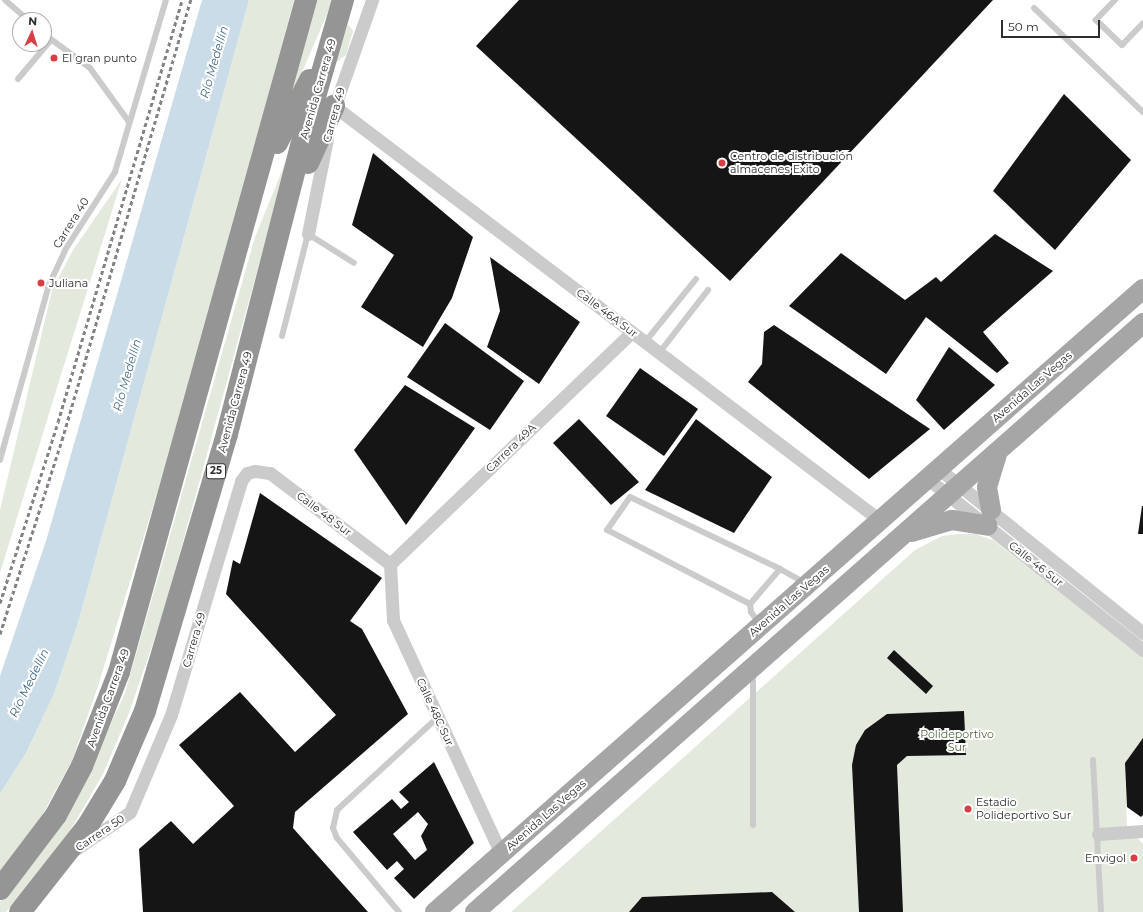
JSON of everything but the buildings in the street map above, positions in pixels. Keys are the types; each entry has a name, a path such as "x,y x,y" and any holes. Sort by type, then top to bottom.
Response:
{"highway":[{"name":"Avenida Carrera 49","path":"0,889 56,815 82,766 101,723 119,672 258,180 306,0"},
{"name":"Avenida Carrera 49","path":"20,912 69,853 115,781 145,711 227,434 331,40 343,0"},
{"path":"258,180 331,40"},
{"path":"287,208 334,106"}],"main road":[{"name":"Avenida Las Vegas","path":"435,912 1143,289"},
{"path":"475,912 1143,322"},
{"path":"901,536 926,526 952,520 989,518 989,474 998,451"}],"street":[{"name":"Carrera 49","path":"308,234 334,106 373,2"},
{"name":"Calle 46A Sur","path":"334,106 880,521"},
{"name":"Carrera 49A","path":"390,564 632,332"},
{"name":"Carrera 49","path":"130,812 171,714 241,481 247,473 255,471"},
{"name":"Calle 48 Sur","path":"255,471 270,474 390,564"},
{"name":"Calle 46 Sur","path":"934,474 989,518 1143,633"},
{"name":"Calle 46 Sur","path":"989,518 1143,650"},
{"name":"Calle 48C Sur","path":"390,564 393,620 501,854"},
{"name":"Carrera 50","path":"69,853 130,812"},
{"path":"1098,834 1143,831"}],"lane":[{"path":"5,0 19,12"},
{"name":"Carrera 40","path":"0,460 48,285 65,250 115,172 166,0"},
{"path":"1115,0 1096,20 1122,45 1143,23"},
{"path":"1034,8 1143,112"},
{"path":"52,41 90,68 129,122"},
{"path":"18,79 41,52"},
{"path":"282,336 308,234 354,264"},
{"path":"645,342 696,279"},
{"path":"659,353 708,290"},
{"path":"750,604 607,530 630,497 780,568 808,585"},
{"path":"761,626 751,612 750,604 780,568"},
{"path":"753,667 753,825"},
{"path":"399,912 337,838 333,828 337,810 438,717"},
{"path":"1093,760 1101,912"}],"green space":[{"path":"249,0 294,0 190,386 99,683 72,761 40,819 0,875 0,794 26,753 54,694 78,623"},
{"path":"317,0 333,0 283,117"},
{"path":"348,24 353,31 346,55 334,64"},
{"path":"290,151 164,611 129,713 103,774 64,841 6,912 0,912 0,902 78,794 125,693 255,237"},
{"path":"122,179 0,573 0,510 52,290 73,250"},
{"name":"Polideportivo Sur","path":"975,534 993,540 1143,657 1143,738 1125,763 1127,826 1143,844 1143,912 511,912 915,550 942,536"}],"water":[{"name":"Río Medellín","path":"202,0 249,0 78,623 54,694 26,753 0,794 0,676 46,541"}],"railway":[{"path":"0,603 58,422 182,0"},
{"path":"0,634 62,440 191,0"}],"place":[{"name":"El gran punto","path":"54,58"},
{"name":"Centro de distribución almacenes Exito","path":"722,163"},
{"name":"Juliana","path":"41,283"},
{"name":"Estadio Polideportivo Sur","path":"968,809"},
{"name":"Envigol","path":"1134,858"}]}
